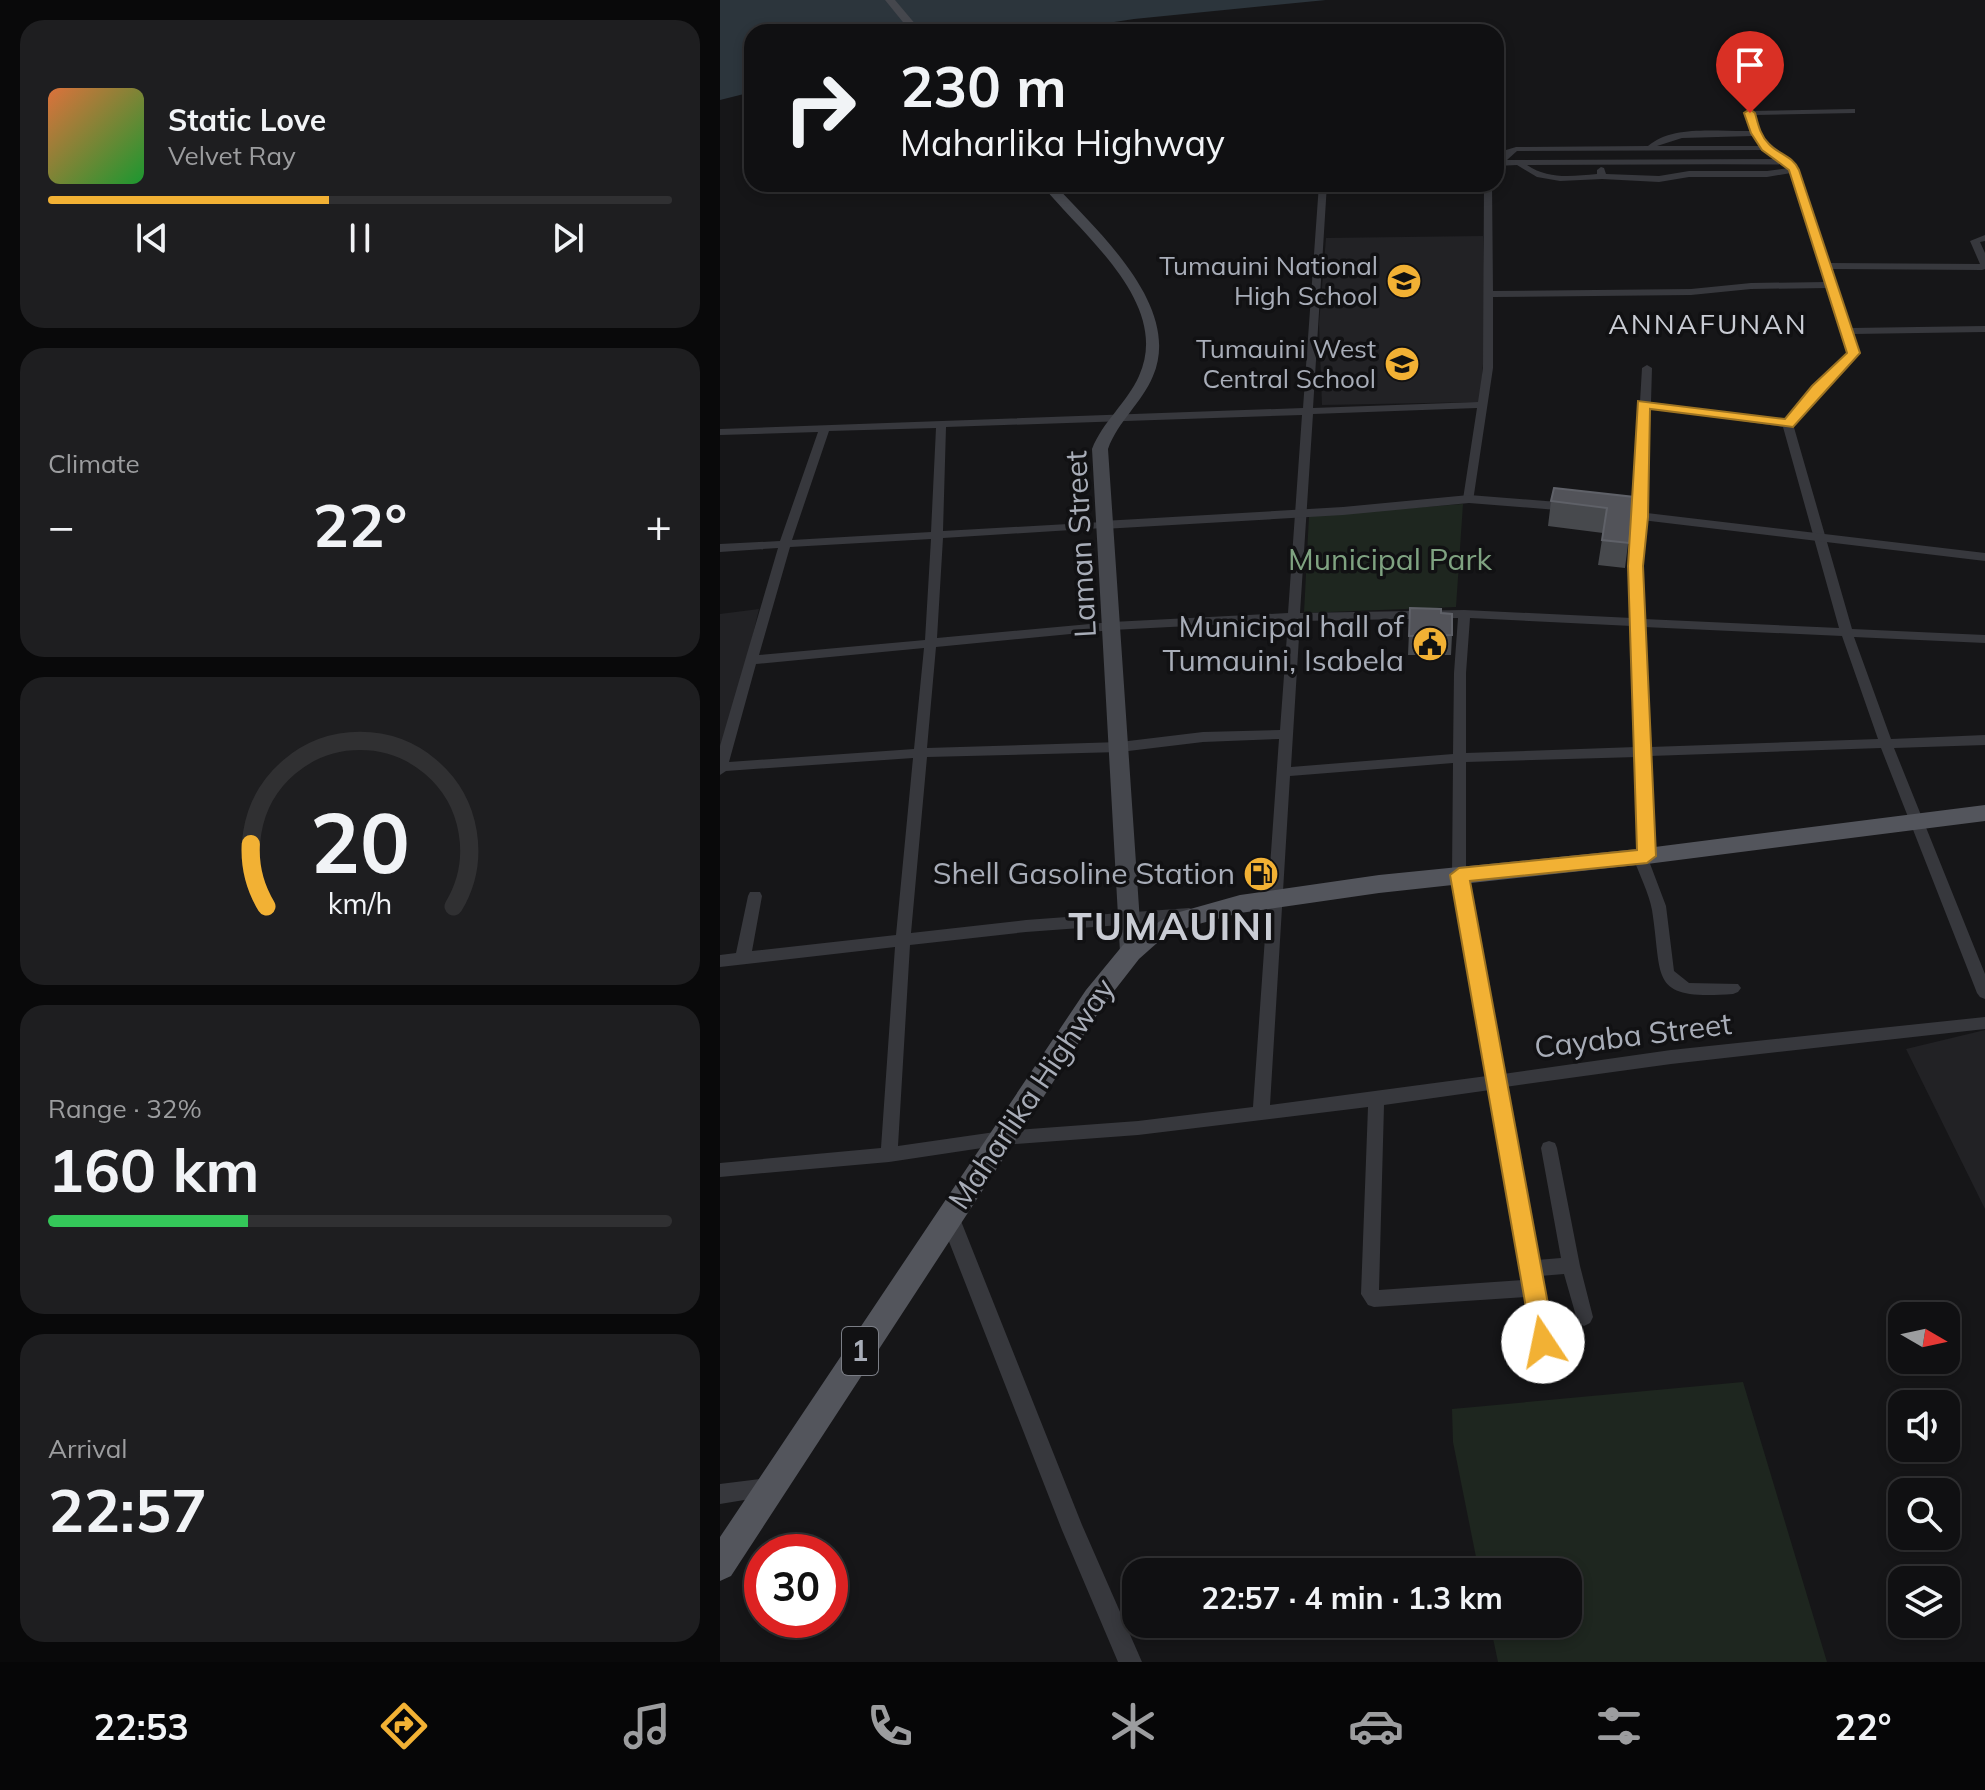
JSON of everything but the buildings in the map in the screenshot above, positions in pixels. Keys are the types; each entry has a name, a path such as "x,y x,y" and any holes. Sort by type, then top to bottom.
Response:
{"main road":[{"path":"890,0 910,24"},
{"name":"Laman Street","path":"1054,192 1133,286 1151,321 1154,349 1146,377 1104,435 1100,449 1131,952"},
{"name":"Maharlika Highway","path":"720,1565 1095,997 1131,952 1167,926 1201,913 1275,898 1459,875 1643,857 1985,813"}],"street":[{"path":"1788,424 1817,389 1854,353 1794,170 1766,148 1749,115 1754,111 1852,111"},
{"path":"1649,149 1664,137 1756,133"},
{"path":"1691,149 1693,135"},
{"path":"1504,157 1516,149 1766,148"},
{"path":"1637,150 1639,163"},
{"path":"1504,164 1785,161"},
{"path":"1599,164 1602,176"},
{"path":"1521,165 1537,177 1659,179 1689,174 1767,174 1794,170"},
{"path":"1261,1112 1322,192"},
{"path":"1469,499 1484,405 1489,294 1488,192"},
{"path":"1825,266 1982,267 1985,264 1975,241 1985,238"},
{"path":"1489,294 1691,292 1751,286 1830,285"},
{"path":"1847,331 1985,329"},
{"path":"1647,368 1636,566 1643,750 1643,857 1659,906 1667,973 1672,982 1685,990 1733,988"},
{"path":"1643,404 1788,424"},
{"path":"720,432 1484,405"},
{"path":"1788,424 1847,633 1886,744 1985,993"},
{"path":"889,1155 903,940 938,536 941,425"},
{"path":"824,429 785,543 720,768 920,753 1120,747 1203,737 1284,734"},
{"path":"720,548 1299,514 1469,499 1580,508"},
{"path":"1595,510 1985,557"},
{"path":"751,660 1112,626 1294,617 1464,614 1985,639"},
{"path":"1464,614 1460,673 1459,875 1548,1368"},
{"path":"1284,772 1460,758 1985,740"},
{"path":"743,958 755,896"},
{"path":"720,961 1131,916 1201,913"},
{"name":"Cayaba Street","path":"720,1170 889,1155 1002,1138 1138,1128 1376,1099 1671,1057 1985,1023"},
{"path":"1376,1099 1370,1294 1374,1299 1533,1288"},
{"path":"1549,1148 1584,1317"},
{"path":"949,1216 1068,1516 1130,1662"},
{"path":"1531,1268 1571,1266"},
{"path":"720,1494 769,1488"}],"shaded area":[{"path":"720,0 1326,0 1101,24 744,24 744,94 720,100"},
{"path":"1483,236 1486,326 1480,402 1322,405 1319,324 1326,238"},
{"path":"759,609 723,761 720,761 720,614"},
{"path":"1985,1030 1985,1209 1906,1049"}],"green space":[{"name":"Municipal Park","path":"1463,504 1456,607 1304,613 1309,516"},
{"path":"1743,1382 1827,1662 1498,1662 1493,1638 1582,1638 1582,1558 1476,1558 1453,1442 1452,1409"}],"place":[{"name":"Tumauini National High School","path":"1404,281"},
{"name":"Tumauini West Central School","path":"1402,364"},
{"name":"Municipal hall of Tumauini, Isabela","path":"1430,644"},
{"name":"Shell Gasoline Station","path":"1261,874"}],"district":[{"name":"ANNAFUNAN","path":"1708,324"},
{"name":"TUMAUINI","path":"1172,927"}],"route":[{"path":"1543,1342 1459,875 1647,856 1636,566 1641,517 1643,404 1788,424 1817,389 1854,353 1830,285 1814,224 1791,163 1766,148 1750,120 1750,113"}]}
